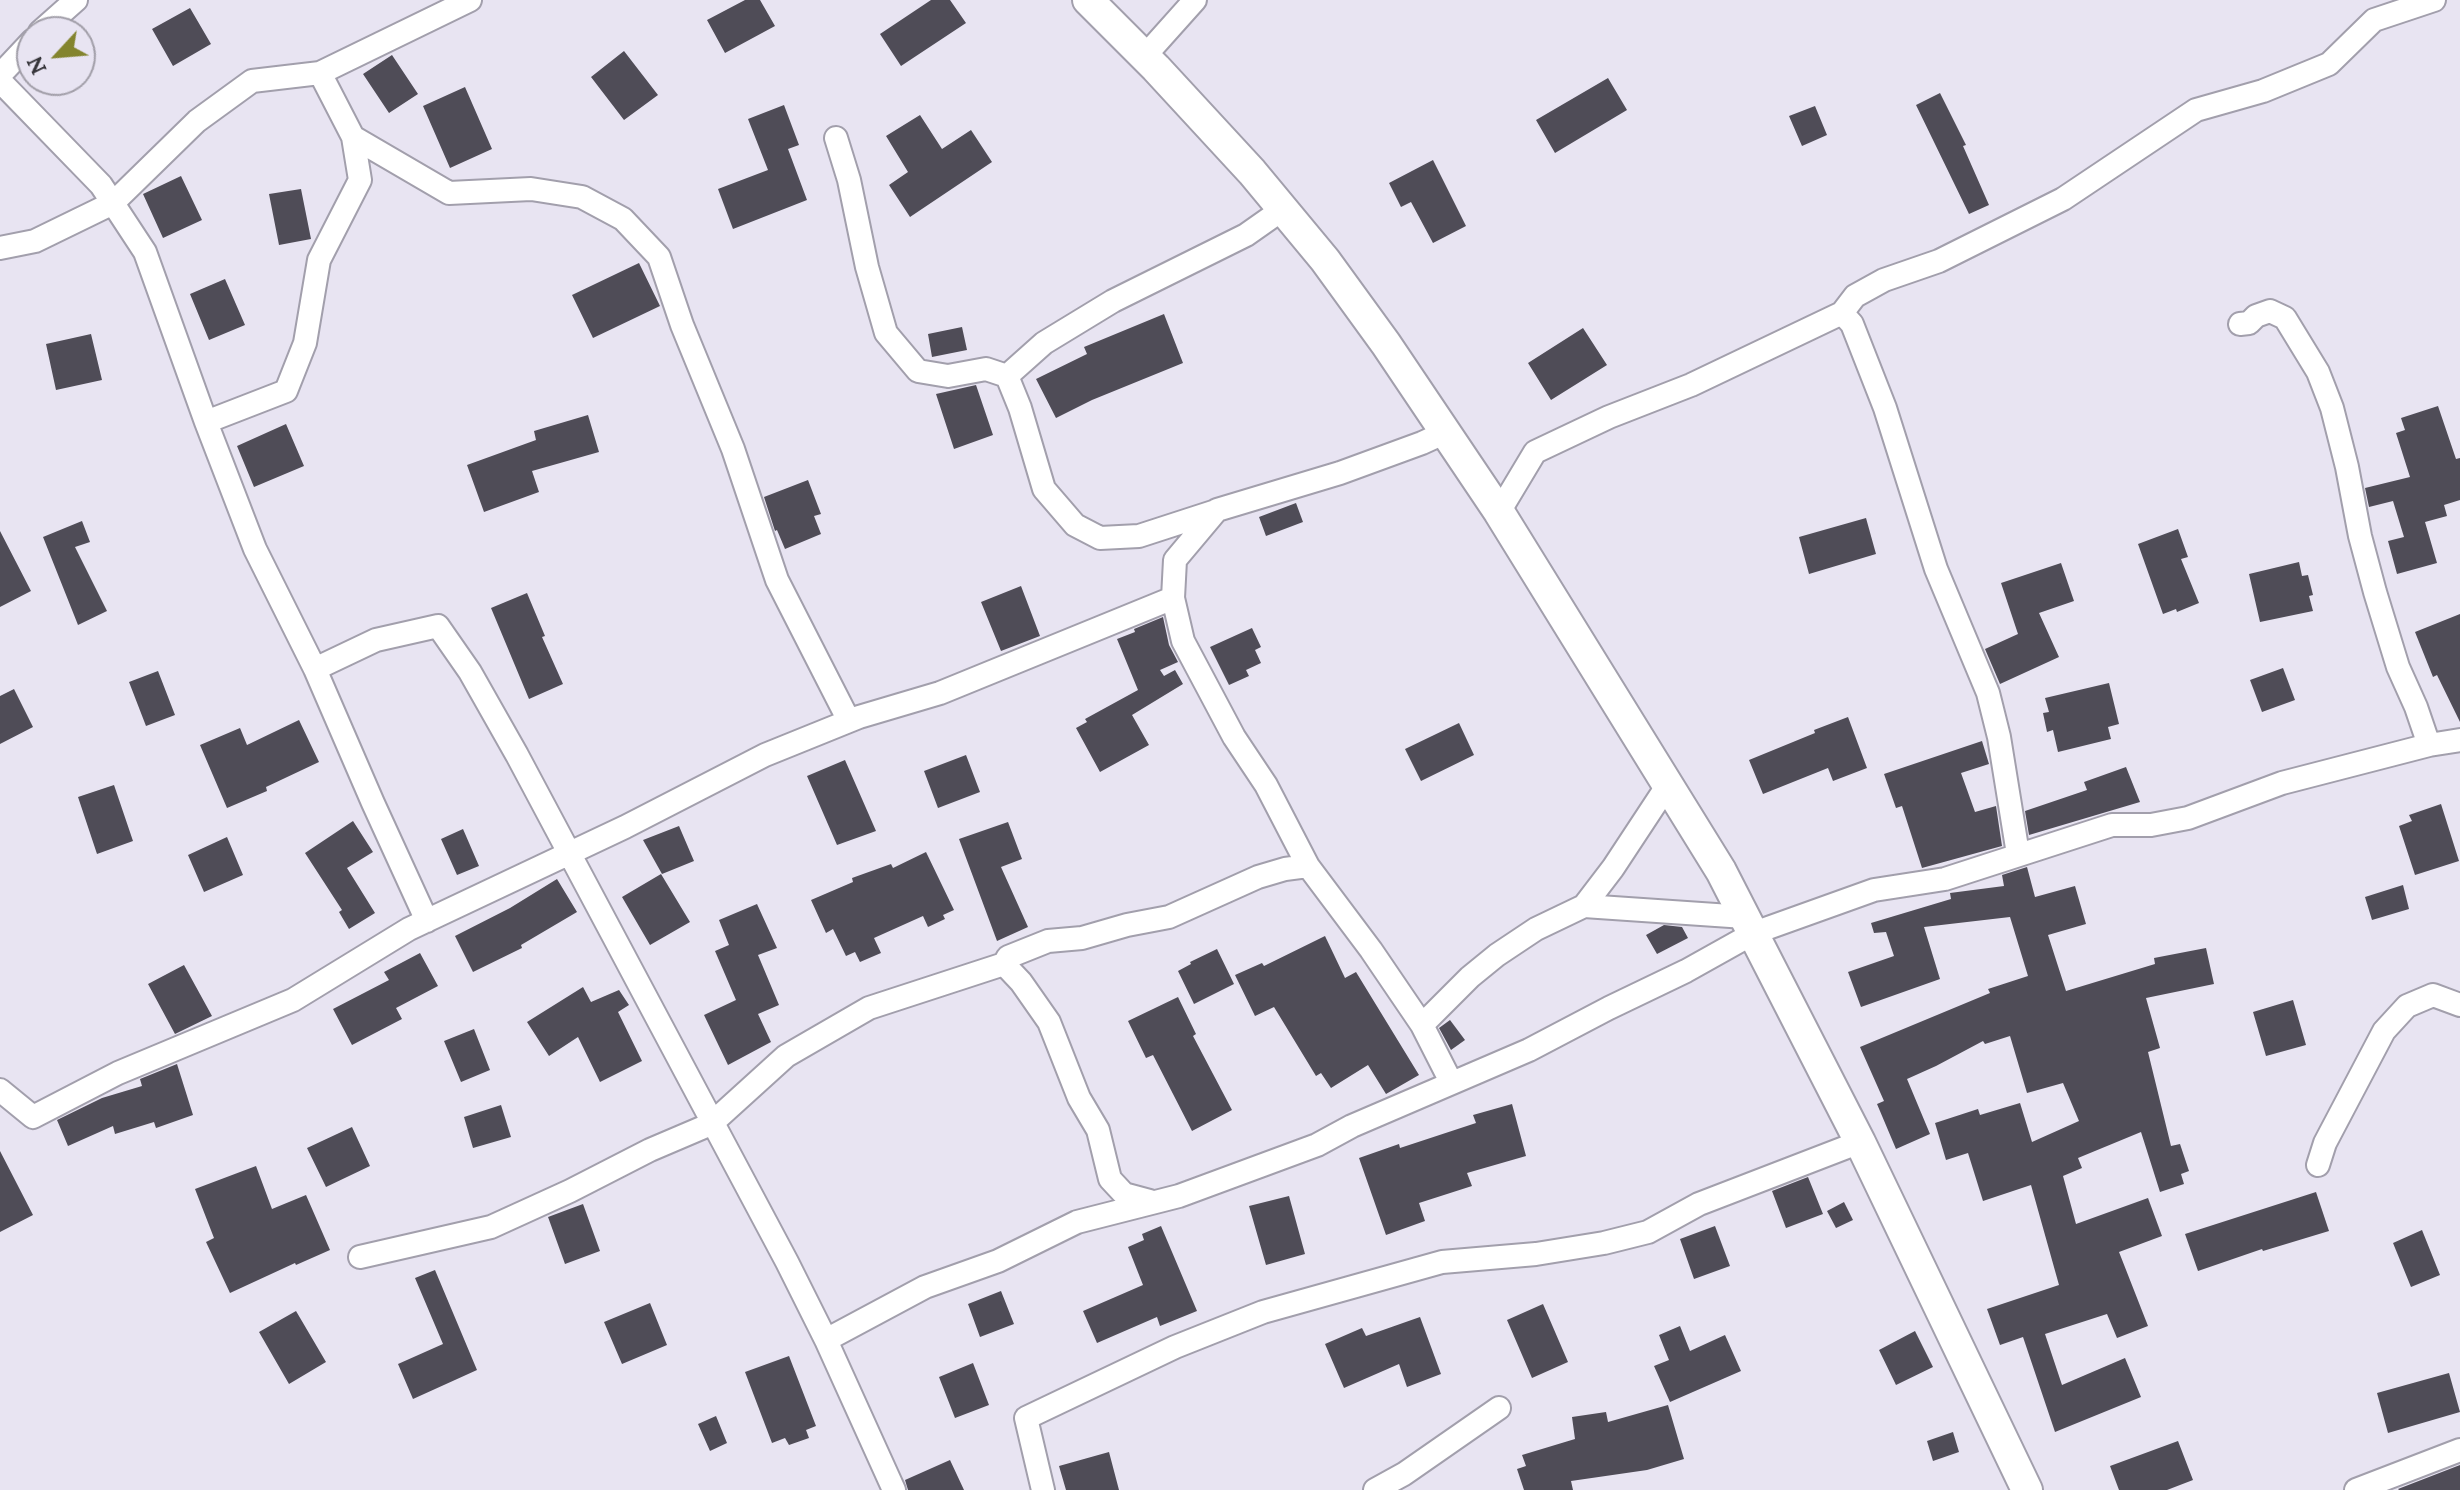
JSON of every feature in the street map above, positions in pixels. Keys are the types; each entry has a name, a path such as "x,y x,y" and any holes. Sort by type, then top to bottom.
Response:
{"street":[{"path":"58,16 76,0"},
{"path":"0,248 35,241 113,203 197,121 252,81 320,73 470,0"},
{"path":"1088,0 1252,172 1325,260 1499,512 1721,871 1860,1142 2027,1490"},
{"path":"1144,57 1195,0"},
{"path":"1499,512 1535,452 1609,417 1691,385 1842,313 1855,296 1884,280 1939,261 2063,199 2196,110 2263,91 2329,64 2374,20 2428,1"},
{"path":"0,75 16,58"},
{"path":"206,422 286,391 305,343 319,260 360,180 353,137 320,73"},
{"path":"0,81 101,185 145,252 255,549 315,669 427,921"},
{"path":"353,137 449,193 531,189 582,197 623,219 659,257 682,325 733,449 777,580 849,721"},
{"path":"836,138 886,333 918,371 948,376 986,369 1007,376 1044,489 1075,525 1100,538 1139,536 1340,473 1446,432"},
{"path":"1007,376 1044,343 1101,308 1246,235 1283,209"},
{"path":"2240,324 2249,323 2256,316 2270,311 2285,318 2318,372 2332,408 2378,603 2398,667 2429,745"},
{"path":"1842,313 1852,324 1885,408 1936,569 1988,693 1999,737 2018,854"},
{"path":"1217,510 1175,560 1173,598 1183,641 1234,737 1266,785 1308,866 1422,1025 1451,1082"},
{"path":"0,1090 33,1117 118,1073 293,1000 409,929 625,827 765,755 849,721 940,693 1173,598"},
{"path":"315,669 376,640 438,626 470,672 517,755 826,1340 894,1490"},
{"path":"826,1340 925,1287 998,1261 1077,1222 1179,1196 1305,1150 1352,1126 1529,1050 1686,971 1749,925 1874,890 1945,879 2112,825 2151,825 2188,818 2282,783 2429,745 2460,740"},
{"path":"1422,1025 1497,955 1536,929 1584,906 1669,783"},
{"path":"360,1257 491,1227 711,1124 786,1056 869,1008 1004,964 1008,957 1019,951 1048,941 1082,938 1169,917 1258,877 1308,866"},
{"path":"1584,906 1749,925"},
{"path":"1004,964 1049,1022 1079,1098 1098,1130 1110,1179 1124,1194 1153,1202"},
{"path":"2318,1165 2325,1143 2391,1023 2407,1006 2433,995 2460,1005"},
{"path":"1043,1490 1026,1418 1175,1347 1263,1312 1442,1262 1550,1252 1648,1232 1699,1204 1860,1142"},
{"path":"1375,1490 1404,1474 1499,1408"},
{"path":"2356,1490 2460,1450"}],"building":[{"path":"745,0 760,0 775,26 725,53 707,20"},
{"path":"931,0 950,0 966,23 901,66 880,34"},
{"path":"190,8 211,44 173,66 152,29"},
{"path":"624,51 658,95 624,120 591,77"},
{"path":"392,55 418,94 389,113 363,74"},
{"path":"1608,78 1627,110 1555,153 1536,120"},
{"path":"465,87 492,149 450,168 423,106"},
{"path":"1940,93 1966,145 1963,146 1989,205 1969,214 1916,105"},
{"path":"784,105 799,145 788,149 807,200 733,229 718,189 768,170 748,119"},
{"path":"1815,106 1827,135 1802,146 1789,116"},
{"path":"920,115 942,149 971,130 992,162 910,217 889,185 908,172 886,136"},
{"path":"1433,160 1466,226 1433,243 1411,202 1401,207 1389,183"},
{"path":"181,176 202,220 163,238 143,194"},
{"path":"301,189 311,239 279,245 269,194"},
{"path":"639,263 660,306 593,338 572,295"},
{"path":"225,279 245,325 209,340 190,294"},
{"path":"1164,314 1183,363 1056,418 1036,379 1087,354 1084,347"},
{"path":"962,327 967,350 932,357 928,334"},
{"path":"1583,328 1607,365 1551,400 1528,363"},
{"path":"91,334 102,380 56,390 46,344"},
{"path":"976,385 993,435 954,449 936,394"},
{"path":"2438,406 2456,459 2460,458 2460,500 2444,505 2447,516 2425,522 2437,563 2397,574 2388,541 2404,537 2393,501 2369,507 2365,488 2410,477 2396,433 2405,430 2401,418"},
{"path":"588,415 599,452 532,471 539,492 484,512 467,465 536,440 534,431"},
{"path":"286,424 304,466 254,487 237,446"},
{"path":"808,480 821,514 814,516 821,534 785,549 775,531 764,497"},
{"path":"1296,503 1303,522 1266,536 1259,517"},
{"path":"1866,518 1876,554 1809,574 1799,537"},
{"path":"82,521 90,542 75,547 107,611 78,625 43,537"},
{"path":"2178,529 2188,557 2181,559 2199,603 2163,614 2138,544"},
{"path":"0,531 31,591 0,607"},
{"path":"2299,562 2302,576 2308,575 2313,611 2260,622 2249,574"},
{"path":"2061,563 2074,601 2039,613 2059,657 2000,684 1985,649 2018,634 2001,583"},
{"path":"1021,586 1040,636 1001,651 981,602"},
{"path":"527,593 563,684 529,699 491,608"},
{"path":"2460,614 2460,722 2437,675 2433,677 2415,632"},
{"path":"1163,617 1169,645 1178,662 1160,670 1164,676 1175,670 1183,684 1132,715 1149,745 1100,772 1076,728 1087,722 1085,719 1138,690 1117,639"},
{"path":"1252,628 1261,647 1255,650 1261,663 1246,670 1249,676 1229,685 1210,647"},
{"path":"2283,668 2295,700 2262,712 2250,680"},
{"path":"158,671 175,715 146,726 129,682"},
{"path":"2109,683 2119,724 2108,727 2111,739 2058,752 2053,730 2047,732 2043,713 2049,712 2045,698"},
{"path":"14,689 33,727 0,744 0,696"},
{"path":"1848,717 1867,768 1833,781 1828,768 1763,794 1749,760"},
{"path":"299,720 319,762 266,787 267,791 227,808 200,745 240,728 247,745"},
{"path":"1459,723 1474,755 1421,781 1405,749"},
{"path":"1982,741 1989,764 1961,773 1975,812 1996,806 2002,846 1922,868 1902,806 1896,808 1884,774"},
{"path":"966,755 980,792 938,808 924,771"},
{"path":"845,760 876,831 837,845 807,776"},
{"path":"2126,767 2140,802 2029,835 2025,811 2087,790 2084,782"},
{"path":"114,785 133,841 97,854 78,797"},
{"path":"2441,804 2459,861 2415,875 2399,826 2412,821 2409,815"},
{"path":"353,821 373,852 347,868 375,913 349,929 339,912 342,910 305,853"},
{"path":"1008,822 1022,859 1001,867 1028,927 997,941 959,839"},
{"path":"679,826 694,861 662,874 643,840"},
{"path":"463,829 479,866 457,875 441,839"},
{"path":"227,837 243,875 204,892 188,855"},
{"path":"926,852 954,910 943,915 945,919 928,927 923,916 874,938 881,953 860,962 855,952 846,956 833,929 826,933 811,900 853,882 852,878 891,864 893,868"},
{"path":"2027,867 2035,897 2075,886 2086,924 2048,935 2066,991 2155,964 2154,958 2206,948 2214,984 2146,998 2160,1048 2148,1052 2171,1146 2180,1144 2189,1171 2181,1174 2184,1184 2160,1192 2141,1132 2078,1158 2082,1168 2063,1176 2076,1224 2148,1198 2162,1236 2119,1252 2148,1326 2117,1338 2107,1314 2045,1334 2062,1385 2125,1358 2141,1397 2055,1432 2023,1337 2000,1345 1987,1309 2059,1285 2031,1185 1983,1201 1968,1153 1946,1160 1935,1123 1978,1109 1980,1115 2020,1103 2032,1142 2079,1121 2063,1083 2027,1093 2010,1036 1985,1044 1983,1041 1907,1079 1930,1134 1896,1149 1877,1104 1884,1101 1860,1047 1990,993 1988,989 2028,976 2010,917 1924,927 1940,979 1861,1007 1848,972 1894,956 1886,932 1874,933 1871,923 1951,899 1950,893 2004,886 2002,875"},
{"path":"661,874 690,922 650,945 622,897"},
{"path":"557,879 577,912 521,945 522,948 473,972 455,936"},
{"path":"2403,885 2409,909 2372,920 2365,897"},
{"path":"757,904 777,948 758,955 779,1005 758,1014 771,1042 728,1065 704,1015 736,1000 715,951 729,945 719,920"},
{"path":"1664,925 1682,927 1688,938 1657,954 1646,935"},
{"path":"1325,936 1345,978 1356,972 1419,1075 1386,1094 1368,1065 1331,1088 1321,1073 1316,1076 1274,1007 1255,1016 1235,975 1262,963 1264,966"},
{"path":"1217,949 1234,984 1194,1004 1178,971"},
{"path":"420,953 438,986 396,1008 402,1019 352,1045 333,1009 389,980 384,972"},
{"path":"184,965 212,1016 175,1034 148,984"},
{"path":"583,987 591,1002 619,990 629,1005 618,1012 642,1061 600,1082 578,1037 549,1056 527,1022"},
{"path":"1178,997 1196,1034 1193,1036 1232,1110 1192,1131 1153,1055 1146,1058 1128,1021"},
{"path":"2293,1000 2306,1045 2266,1056 2253,1012"},
{"path":"1450,1020 1465,1040 1451,1050 1439,1028"},
{"path":"474,1029 490,1070 461,1082 444,1041"},
{"path":"177,1064 193,1115 156,1128 154,1122 115,1134 113,1126 68,1146 57,1120 102,1098 142,1086 140,1079"},
{"path":"1512,1104 1526,1156 1467,1173 1472,1186 1419,1203 1425,1221 1386,1235 1359,1158 1476,1123 1473,1115"},
{"path":"501,1105 511,1137 473,1148 464,1117"},
{"path":"352,1127 370,1166 326,1187 307,1148"},
{"path":"0,1151 33,1215 0,1232"},
{"path":"256,1166 272,1209 306,1195 330,1250 230,1293 206,1242 214,1238 195,1189"},
{"path":"1808,1177 1823,1214 1786,1228 1772,1191"},
{"path":"2316,1192 2329,1231 2198,1271 2185,1234"},
{"path":"1289,1196 1305,1254 1266,1265 1249,1206"},
{"path":"1844,1202 1853,1220 1836,1228 1827,1211"},
{"path":"583,1204 600,1251 565,1264 548,1217"},
{"path":"1161,1226 1197,1311 1160,1326 1157,1317 1097,1343 1083,1311 1143,1285 1128,1247 1144,1240 1142,1234"},
{"path":"1715,1226 1730,1266 1694,1279 1680,1239"},
{"path":"2422,1230 2440,1275 2411,1287 2393,1243"},
{"path":"435,1270 477,1370 413,1399 398,1364 443,1344 415,1278"},
{"path":"1001,1291 1014,1324 980,1337 968,1304"},
{"path":"650,1303 667,1345 622,1364 604,1322"},
{"path":"1543,1304 1568,1362 1532,1378 1507,1320"},
{"path":"296,1311 326,1362 289,1384 259,1332"},
{"path":"1420,1317 1441,1374 1407,1387 1399,1364 1344,1388 1325,1344 1362,1328 1366,1336"},
{"path":"1680,1326 1690,1351 1725,1335 1741,1371 1670,1402 1654,1366 1669,1360 1659,1335"},
{"path":"1915,1331 1933,1367 1896,1385 1879,1350"},
{"path":"789,1356 816,1426 806,1430 809,1438 789,1445 785,1438 772,1443 745,1372"},
{"path":"973,1363 989,1405 955,1418 939,1377"},
{"path":"2449,1373 2460,1412 2388,1433 2377,1393"},
{"path":"1668,1405 1684,1459 1647,1470 1571,1481 1573,1490 1524,1490 1517,1469 1526,1466 1522,1455 1575,1439 1572,1417 1606,1412 1608,1422"},
{"path":"716,1416 727,1443 710,1451 698,1424"},
{"path":"1953,1432 1959,1452 1933,1461 1927,1441"},
{"path":"2178,1441 2193,1480 2167,1490 2119,1490 2110,1466"},
{"path":"1109,1452 1119,1490 1066,1490 1059,1466"},
{"path":"950,1460 964,1490 908,1490 905,1480"},
{"path":"2460,1465 2460,1490 2398,1489"}]}
